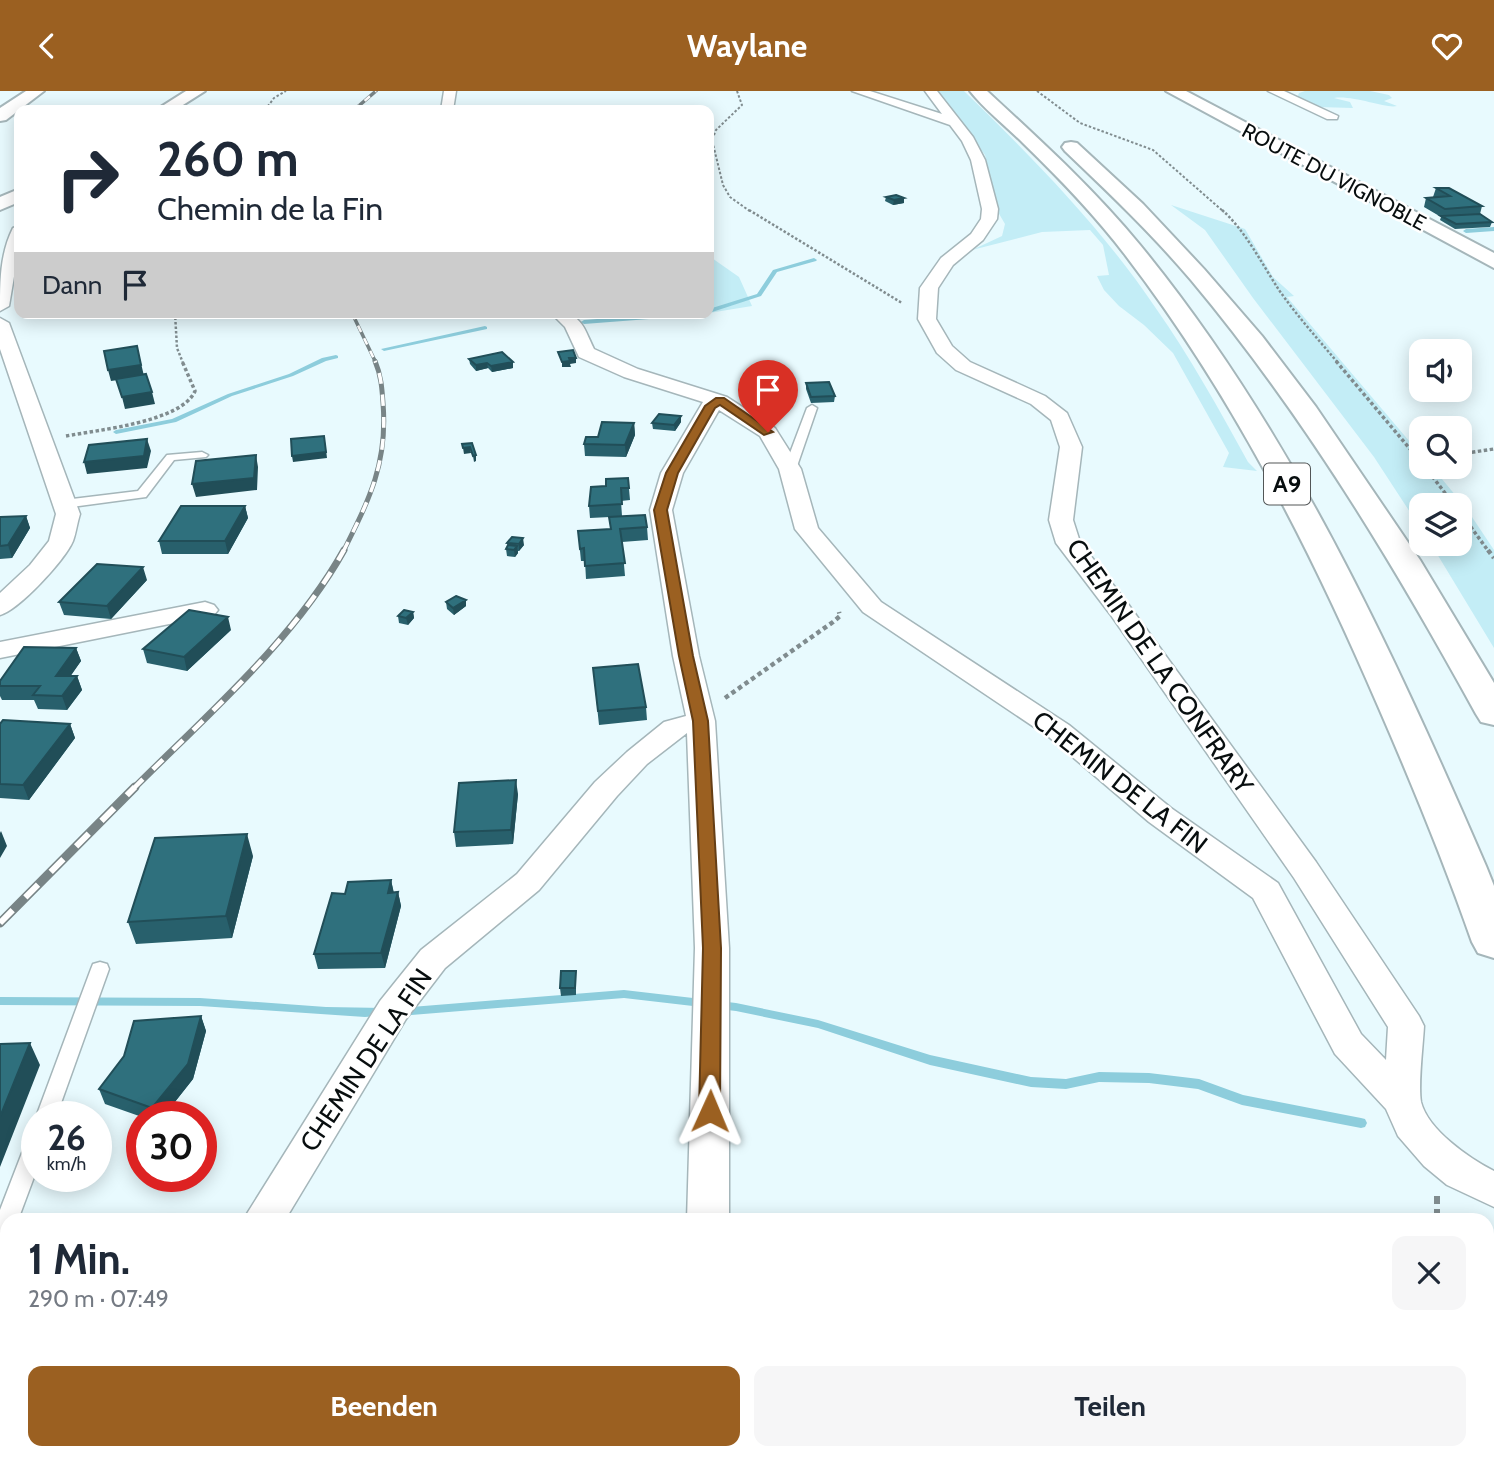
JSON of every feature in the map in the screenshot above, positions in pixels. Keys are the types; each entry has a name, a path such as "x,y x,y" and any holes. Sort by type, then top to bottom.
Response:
{"main road":[{"path":"16,105 36,91"},
{"path":"173,105 197,91"},
{"name":"A9","path":"978,91 1086,196 1131,249 1185,320 1245,413 1308,521 1354,614 1437,799 1494,942"},
{"name":"A9","path":"1006,91 1090,163 1149,221 1208,285 1270,362 1382,523 1494,714"},
{"name":"ROUTE DU VIGNOBLE","path":"1174,91 1494,262"}],"street":[{"path":"858,91 954,123"},
{"path":"926,310 929,288 947,263 977,237 989,219 990,209 978,160 968,140 931,91"},
{"path":"1274,91 1332,117"},
{"path":"0,306 14,241"},
{"name":"CHEMIN DE LA CONFRARY","path":"926,310 927,319 944,349 963,366 1038,400 1060,417 1071,447 1061,520 1068,543 1119,609 1305,870 1406,1025 1402,1101"},
{"name":"CHEMIN DE LA FIN","path":"567,319 573,324 586,353 631,373 720,401 768,432 790,469 807,529 872,607 1059,731 1160,815 1266,891 1348,1044 1402,1101 1412,1125 1438,1155 1461,1173 1494,1190"},
{"path":"0,323 68,515 61,542 39,570 0,607"},
{"path":"708,1213 712,948 709,712 686,656 660,510 672,473 711,406 720,401"},
{"path":"0,650 205,610"},
{"name":"CHEMIN DE LA FIN","path":"267,1213 393,1010 433,959 528,882 606,789 637,758 674,728 709,712"}],"lane":[{"path":"790,469 812,408"},
{"path":"64,504 142,494 171,457 202,455"},
{"path":"52,1101 100,969"},
{"path":"10,1213 21,1183"}],"path":[{"path":"269,105 274,98 286,91"},
{"path":"714,135 742,105 737,91"},
{"path":"1037,91 1080,123 1153,150 1238,224 1245,240 1291,307 1409,448"},
{"path":"714,148 723,185 730,197 767,223 903,303 926,310"},
{"path":"41,441 181,408 192,398 195,391 177,348 175,319"},
{"path":"1472,452 1494,449"},
{"path":"1434,479 1445,493"},
{"path":"1472,528 1494,558"},
{"path":"709,712 840,616 838,605"}],"shaded area":[{"path":"935,91 964,91 1041,168 1089,221 1134,277 1168,326 1204,383 1248,462 1257,471 1223,467 1229,453 1173,353 1104,290 1097,276 1109,275 1103,245 1090,230 1042,232 972,250 1002,236 1005,224 998,212 985,155"},
{"path":"1370,91 1389,95 1392,98 1384,101 1397,106 1334,98 1350,102 1353,108 1318,107 1297,98 1299,93"},
{"path":"1171,205 1245,229 1273,277 1294,296 1287,297 1409,441 1409,479 1442,479 1454,493 1409,493 1409,511 1374,457 1253,298 1205,230"},
{"path":"714,260 739,277 752,306 714,312"},
{"path":"1472,517 1494,550 1494,648 1438,556 1472,556"}],"building":[{"path":"1436,188 1449,188 1482,206 1445,209 1426,198 1450,196"},
{"path":"896,195 904,198 894,200 886,197"},
{"path":"1480,214 1492,222 1456,224 1441,216"},
{"path":"137,346 141,365 108,370 104,351"},
{"path":"573,350 576,358 562,362 558,352"},
{"path":"502,352 513,362 491,366 487,363 476,365 469,359"},
{"path":"146,374 152,392 122,397 116,379"},
{"path":"829,382 835,396 811,397 806,383"},
{"path":"659,414 681,416 674,425 652,423"},
{"path":"602,422 634,423 625,445 584,444 586,437 598,437"},
{"path":"324,436 326,452 292,456 291,439"},
{"path":"147,439 144,456 84,462 89,445"},
{"path":"472,443 476,455 473,456 470,447 463,448 462,444"},
{"path":"256,455 254,478 192,484 196,461"},
{"path":"628,478 629,488 621,488 622,504 589,506 591,487 606,486 606,479"},
{"path":"181,506 245,506 225,541 159,541"},
{"path":"645,515 647,527 620,529 625,563 585,566 584,548 580,549 578,531 611,529 609,517"},
{"path":"26,516 8,545 0,546 0,517"},
{"path":"512,537 523,538 519,544 507,543"},
{"path":"508,545 517,546 514,550 506,549"},
{"path":"97,564 143,567 107,606 59,602"},
{"path":"456,596 466,600 453,608 446,602"},
{"path":"189,610 228,617 184,657 143,649"},
{"path":"404,610 413,612 406,618 398,616"},
{"path":"24,647 76,648 56,676 77,676 62,696 33,695 40,686 0,686 0,681"},
{"path":"638,664 646,707 598,711 593,668"},
{"path":"3,720 70,724 23,785 0,784 0,724"},
{"path":"516,780 511,830 454,832 459,783"},
{"path":"247,834 226,916 128,922 155,838"},
{"path":"391,880 388,893 398,892 381,953 314,954 332,893 345,894 348,882"},
{"path":"561,971 576,971 575,988 560,988"},
{"path":"201,1016 188,1064 158,1101 132,1101 99,1089 124,1056 134,1021"},
{"path":"30,1043 0,1117 0,1044"}],"waterway":[{"path":"1466,231 1494,229"},
{"path":"714,309 759,295 775,271 814,260"},
{"path":"584,322 623,319"},
{"path":"384,349 485,328"},
{"path":"116,432 174,421 230,395 291,375 324,359 336,357"},
{"path":"399,1012 624,994 736,1007 818,1024 930,1060 1031,1082 1066,1084 1099,1077 1149,1078 1199,1084 1242,1100 1361,1123"},
{"path":"0,1001 200,1002 326,1011 384,1012"}],"railway":[{"path":"360,105 376,91"},
{"path":"355,319 376,363"},
{"path":"344,550 375,481 383,444 382,392 375,361"},
{"path":"133,789 275,646 324,583 344,550"},
{"path":"0,923 133,789"}],"route":[{"path":"710,1111 712,948 701,721 686,656 660,510 672,473 711,406 720,401 768,432"}]}
